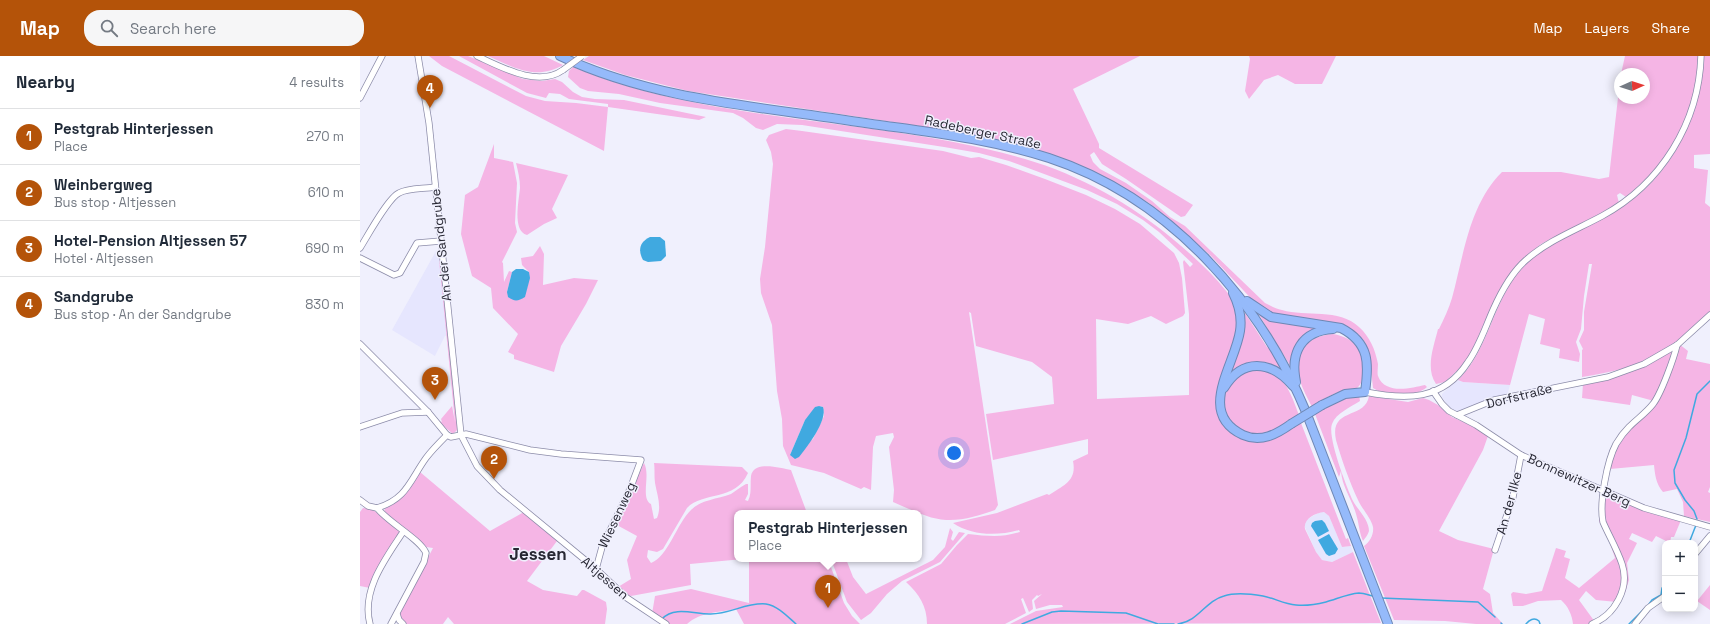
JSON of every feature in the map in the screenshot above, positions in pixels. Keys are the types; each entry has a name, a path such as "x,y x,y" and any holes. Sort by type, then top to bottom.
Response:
{"highway":[{"name":"Radeberger Straße","path":"560,56 595,70 651,88 689,97 965,138 1003,145 1048,158 1092,176 1133,199 1155,214 1191,244 1228,283"},
{"path":"1228,283 1275,349 1298,392 1388,624"},
{"path":"1228,283 1237,302 1241,323 1238,339 1220,395 1222,412 1227,423 1237,432 1248,437 1265,438 1276,434 1322,405 1345,394 1365,392 1367,364 1365,353 1356,338 1346,330 1271,317 1236,293"},
{"path":"1298,392 1294,365 1298,347 1305,339 1317,332 1332,329 1346,330"},
{"path":"1220,395 1229,379 1234,374 1254,366 1268,367 1275,370 1298,392"}],"street":[{"path":"360,98 382,56"},
{"name":"An der Sandgrube","path":"418,56 429,123 461,435"},
{"path":"477,56 507,70 533,76 552,75 564,70 582,56"},
{"path":"1365,392 1387,397 1407,398 1434,391 1455,378 1469,361 1500,296 1514,273 1525,261 1555,239 1602,216 1621,204 1636,192 1661,167 1680,136 1691,110 1699,81 1701,56"},
{"path":"360,248 376,220 393,197 399,193 435,187"},
{"path":"398,275 400,274 417,243 441,241"},
{"path":"360,258 394,275 398,275"},
{"path":"398,275 401,282"},
{"path":"1592,624 1609,613 1618,602 1624,577 1623,565 1603,522 1601,507 1616,444 1628,428 1647,411 1657,399 1677,345 1710,315"},
{"name":"Dorfstraße","path":"1457,415 1494,400 1608,377 1644,364 1677,345"},
{"path":"361,348 428,412 447,435 461,435"},
{"name":"Bonnewitzer Berg","path":"1434,391 1442,404 1457,415 1476,425 1522,455 1650,510 1710,527"},
{"path":"360,427 402,414 428,412"},
{"name":"Wiesenweg","path":"461,435 466,434 530,450 561,454 641,460 630,489 602,547 596,569"},
{"path":"377,508 407,490 426,458 447,435"},
{"name":"Altjessen","path":"461,435 477,466 500,490 596,569 627,598 666,624"},
{"name":"An der Ilke","path":"1496,550 1513,497 1522,455"},
{"path":"360,500 368,506 377,508 384,517 420,544 426,553 424,562 391,624"},
{"path":"370,624 369,600 376,576 380,567 403,532"},
{"path":"1698,550 1710,536"},
{"path":"1635,624 1648,608 1662,598"},
{"path":"397,614 399,620 403,624"}],"shaded area":[{"path":"429,56 449,56 526,96 545,101 608,107 604,151 442,66"},
{"path":"459,56 468,56 523,79 542,81 555,79 562,82 573,92 582,97 624,100 706,117 699,120 608,107 608,104 569,99 560,94 549,93 546,98 527,93"},
{"path":"488,56 544,56 563,65 553,70 543,72 525,71"},
{"path":"589,56 1140,56 1073,89 1099,144 1099,148 1193,205 1185,216 1181,217 1102,164 1094,152 1090,155 1093,162 1100,169 1126,183 1152,201 1170,217 1185,226 1265,303 1278,309 1291,312 1342,317 1359,327 1372,344 1378,364 1378,376 1381,382 1386,386 1399,389 1425,385 1427,387 1422,391 1408,395 1393,395 1373,388 1369,351 1365,342 1358,334 1344,325 1276,316 1261,309 1210,255 1149,203 1093,171 1074,163 1050,154 965,133 688,91 625,75 583,60"},
{"path":"1249,56 1336,56 1322,84 1295,84 1278,75 1264,80 1249,99 1245,91 1250,59"},
{"path":"1625,56 1699,56 1696,86 1692,100 1681,129 1674,142 1657,167 1642,183 1626,197 1620,193 1617,195 1619,203 1541,244 1522,260 1497,295 1471,353 1462,366 1445,382 1436,384 1431,371 1431,357 1434,343 1438,329 1451,302 1464,247 1482,199 1502,172 1561,172 1599,179 1609,177 1617,104 1650,104 1650,68 1622,68"},
{"path":"1704,56 1710,56 1710,154 1694,155 1694,168 1708,170 1705,203 1710,207 1710,312 1680,339 1652,357 1638,364 1621,369 1582,377 1583,349 1579,341 1584,330 1584,312 1592,264 1589,264 1581,329 1576,342 1580,354 1579,362 1559,358 1560,349 1540,344 1545,319 1529,314 1510,385 1463,382 1458,380 1476,356 1502,299 1518,273 1536,255 1558,241 1604,218 1626,204 1646,188 1662,170 1676,150 1687,129 1695,106 1701,81"},
{"path":"573,67 628,86 684,100 740,111 912,135 969,145 1025,159 1065,173 1104,192 1140,214 1202,264 1227,292 1233,302 1237,322 1236,333 1218,389 1218,408 1244,439 1282,434 1301,423 1346,539 1348,538 1351,546 1342,547 1329,516 1324,512 1310,517 1306,522 1305,529 1316,552 1322,560 1332,562 1353,552 1381,623 1010,624 1036,611 1063,607 1062,605 1050,605 1036,609 1034,601 1042,594 1037,595 1032,600 1033,609 1029,612 1023,598 1021,599 1026,613 1005,624 927,624 924,606 915,591 906,582 941,564 968,534 1000,536 1020,532 1019,530 994,534 977,533 953,523 997,513 1047,494 1049,495 1068,482 1071,478 1074,468 1073,461 1088,454 1088,439 993,460 986,414 1054,404 1052,377 1032,362 976,346 971,313 969,312 998,505 995,510 965,519 946,520 926,516 922,515 922,510 910,510 893,502 894,490 889,447 894,437 893,433 876,436 873,447 871,490 864,487 861,489 824,473 791,465 783,446 782,419 777,391 772,325 761,293 760,279 765,247 773,164 771,152 766,140 769,135 786,129 943,151 971,158 979,157 1006,165 1086,195 1115,209 1140,224 1174,253 1179,263 1182,278 1185,313 1183,316 1166,324 1151,316 1128,324 1096,319 1097,399 1189,395 1189,314 1183,262 1184,260 1190,267 1193,264 1159,232 1117,204 1087,190 1009,161 979,153 802,125 777,124 763,130 756,128 743,118 733,113 660,103 619,94 588,91 580,88 568,77 569,71","holes":["819,406 823,407 824,416 813,439 790,455 805,420"]},
{"path":"494,144 494,158 513,162 517,183 515,223 517,232 502,262 504,282 509,271 512,272 507,292 529,272 522,265 521,258 533,256 540,246 544,254 543,285 574,278 598,280 586,304 561,346 554,372 514,359 514,355 508,352 518,334 493,308 491,288 472,276 461,234 465,195 478,187"},
{"path":"516,163 568,175 552,209 557,218 527,235 519,228 518,222 520,185"},
{"path":"439,250 447,335 445,336 435,356 392,330 436,251"},
{"path":"439,260 458,429 453,434 435,419 442,422 441,419 452,406 455,422"},
{"path":"1245,313 1267,347 1272,350 1286,374 1263,363 1256,362 1242,365 1228,377"},
{"path":"1258,313 1268,320 1276,322 1321,327 1299,342 1293,352 1291,367"},
{"path":"1333,334 1348,339 1357,347 1362,359 1362,381 1357,388 1344,390 1334,394 1312,407 1300,381 1298,371 1299,354 1308,342 1323,335"},
{"path":"1679,344 1688,351 1686,359 1710,364 1710,487 1708,492 1710,493 1710,522 1684,516 1683,502 1677,489 1663,492 1657,483 1654,465 1610,469 1613,453 1629,428 1648,413"},
{"path":"1674,349 1654,401 1632,395 1630,405 1582,398 1583,384 1609,379"},
{"path":"1261,369 1280,378 1290,393 1299,415 1266,433 1247,433 1236,427 1228,418 1224,406 1225,394 1231,383 1243,374"},
{"path":"1458,380 1463,382 1510,385 1508,393 1460,411 1455,411 1450,408 1442,397 1442,394"},
{"path":"1359,395 1360,401 1344,411 1334,420 1331,431 1338,462 1346,485 1353,501 1369,527 1369,532 1363,541 1356,514 1345,488 1341,471 1339,477 1315,414 1345,397"},
{"path":"1369,396 1408,402 1423,398 1429,400 1438,405 1452,417 1473,426 1488,436 1483,450 1439,531 1458,540 1494,549 1483,589 1490,594 1493,613 1503,624 1394,620 1364,546 1371,538 1373,527 1355,493 1340,455 1336,440 1335,430 1338,423 1342,418 1361,408 1366,403"},
{"path":"644,463 646,468 646,497 651,504 654,519 657,518 659,505 655,483 654,463 742,467 748,473 742,482 735,488 727,492 701,499 687,508 663,549 657,552 648,550 647,557 651,563 657,560 662,554 686,516 699,504 731,494 746,484 748,484 748,494 745,500 748,501 751,476 753,471 757,468 768,466 791,470 806,510 734,510 734,560 690,564 691,585 631,596 626,594 618,587 631,579 627,560 637,536 615,524"},
{"path":"420,472 490,531 524,512 557,541 527,581 543,590 577,596 582,590 584,590 606,602 607,609 605,624 454,624 448,617 443,624 407,624 401,621 399,614 433,548 426,547 385,515 384,512 386,506 409,490"},
{"path":"1607,495 1654,514 1681,520 1674,537 1671,537 1670,540 1664,540 1656,536 1652,542 1632,533 1629,539 1637,543 1627,563 1629,580 1625,593 1623,593 1625,577 1605,522 1604,496"},
{"path":"363,508 372,509 401,532 370,588 360,586 360,512"},
{"path":"1320,512 1324,512 1329,516 1342,547 1351,546 1353,552 1332,562 1322,560 1316,552 1304,525 1306,520"},
{"path":"1600,516 1614,546 1623,577 1617,602 1596,600 1586,591 1579,600 1595,622 1589,624 1573,624 1572,617 1566,605 1561,600 1538,601 1523,606 1513,606 1511,594 1513,592 1526,594 1542,591 1556,548 1566,551 1564,557 1570,559 1565,578 1579,588 1615,558 1610,543 1599,521"},
{"path":"950,528 953,532 951,539 953,541 959,532 965,533 940,562 902,581 887,594 871,613 861,620 847,602 832,562 847,562 853,577 866,594 933,560 945,547"},
{"path":"749,562 829,562 844,603 852,616 860,624 744,624 736,609 704,615 687,624 669,624 652,614 655,596 691,589 749,603"},
{"path":"1710,585 1710,610 1698,602"}],"water":[{"path":"650,237 660,237 665,241 666,256 661,261 648,262 643,260 641,257 640,247 646,239"},
{"path":"516,269 523,269 529,272 530,278 525,297 513,300 508,297 507,292 512,272"},
{"path":"815,407 823,407 824,412 820,426 807,447 799,457 795,459 790,455 805,420"},
{"path":"1322,520 1329,531 1318,537 1311,526 1315,521"},
{"path":"1329,534 1338,549 1335,554 1329,556 1326,554 1318,540"}],"waterway":[{"path":"1697,519 1694,511 1685,500 1675,483 1674,470 1686,438 1697,394 1710,381"},
{"path":"1690,540 1696,525"},
{"path":"1649,604 1652,600 1661,595 1662,588"},
{"path":"1178,624 1191,619 1217,599 1233,594 1263,596 1300,605 1323,603 1346,595 1361,593 1373,596"},
{"path":"1381,598 1478,602 1495,617"},
{"path":"662,619 667,615 678,612 716,614 751,605 766,604 778,609 796,624"},
{"path":"1629,624 1644,609"},
{"path":"1022,624 1052,612 1061,611 1126,613 1158,624"},
{"path":"1526,624 1533,619 1539,621 1540,624"},
{"path":"1159,624 1174,624"}],"place":[{"name":"Sandgrube","path":"430,108"},
{"name":"Hotel-Pension Altjessen 57","path":"435,400"},
{"name":"Weinbergweg","path":"494,479"},
{"name":"Pestgrab Hinterjessen","path":"828,608"}],"district":[{"name":"Jessen","path":"538,554"}]}
